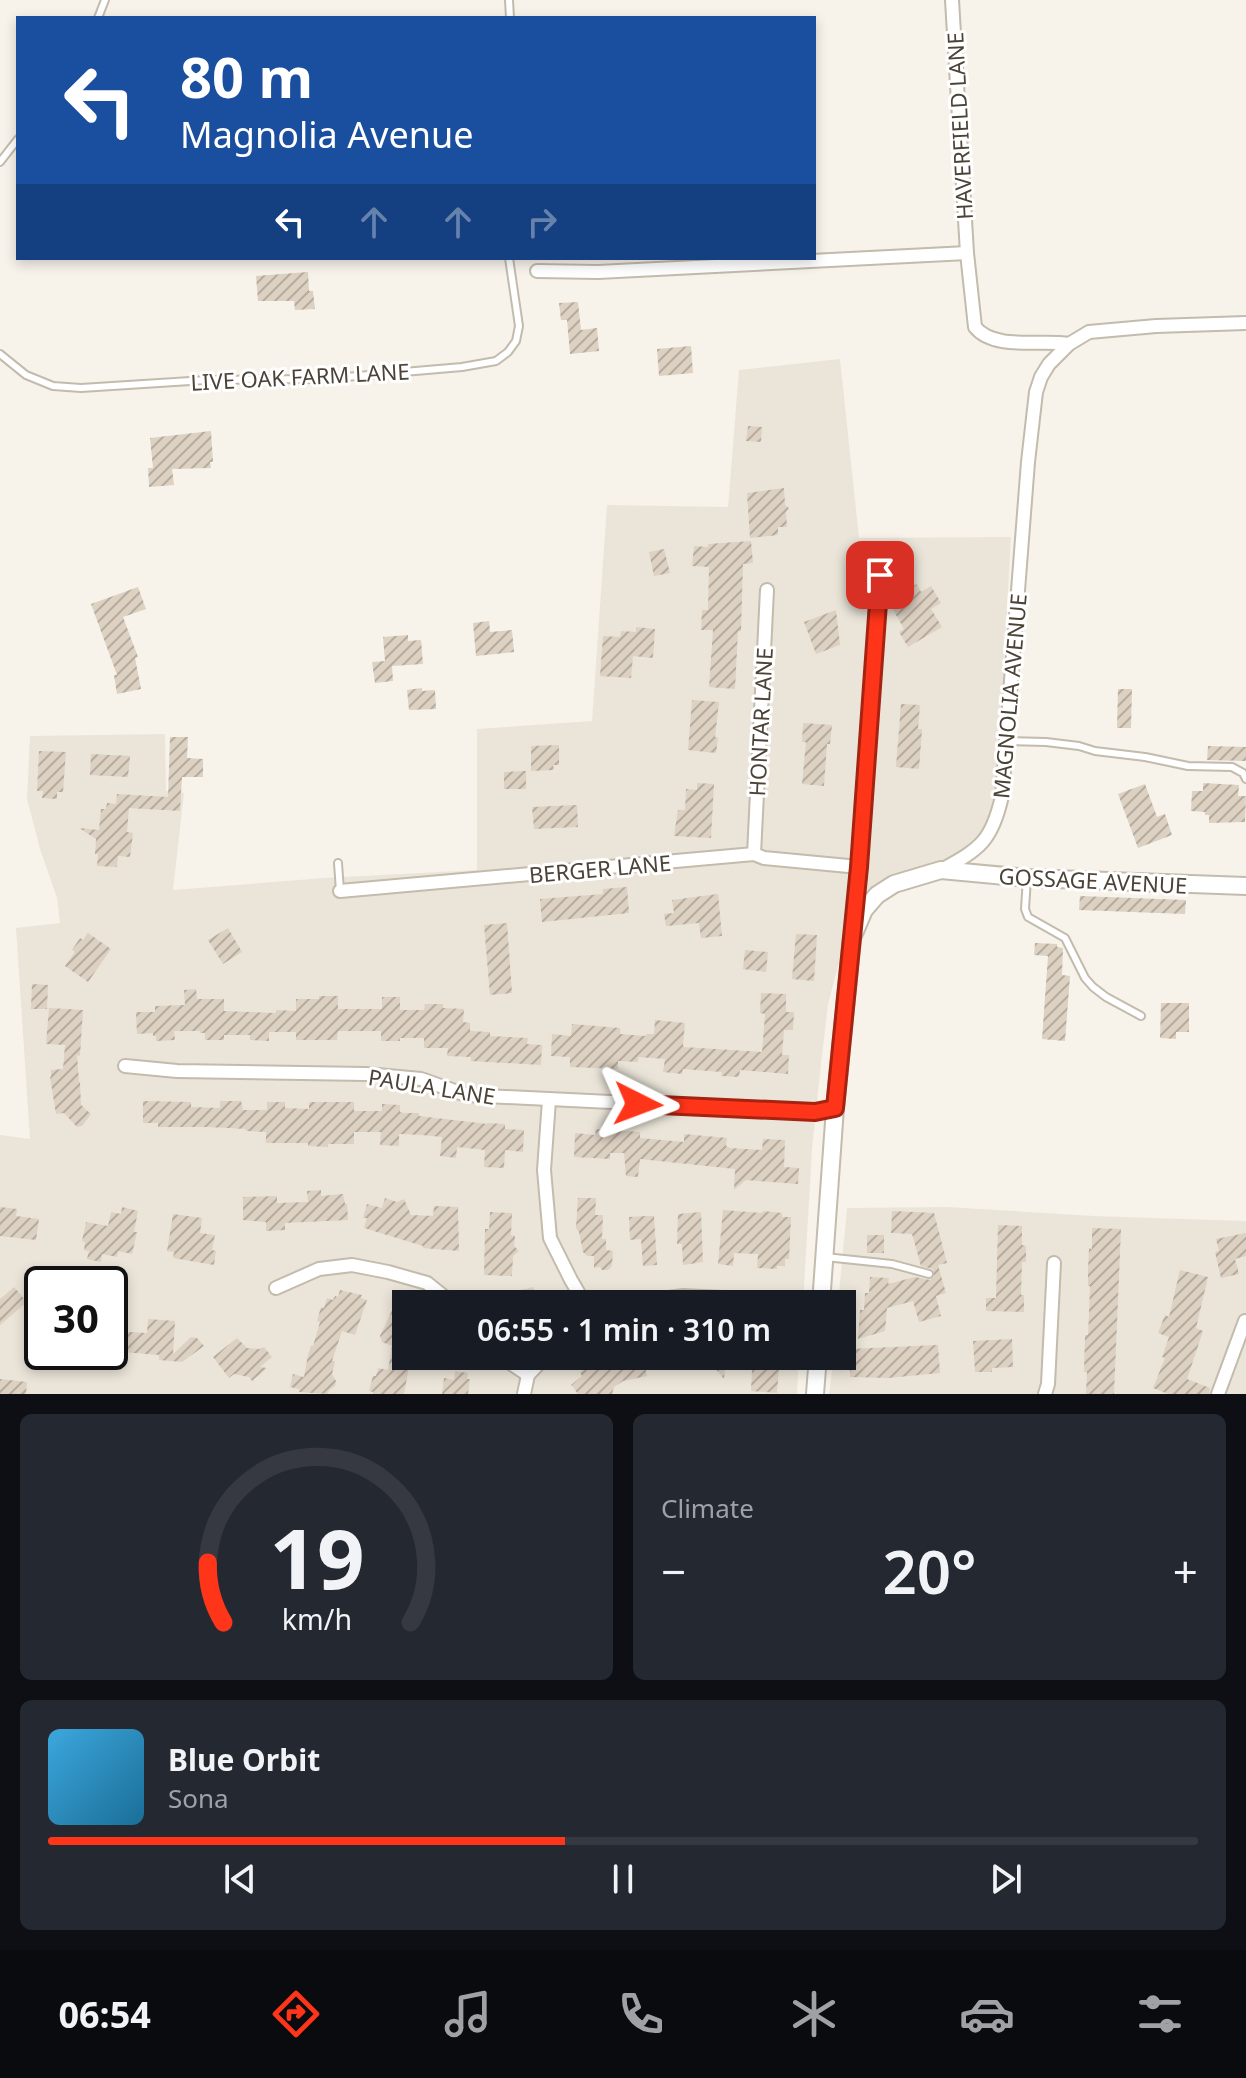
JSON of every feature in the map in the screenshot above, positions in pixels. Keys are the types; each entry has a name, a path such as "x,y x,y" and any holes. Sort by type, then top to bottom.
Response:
{"street":[{"name":"HAVERFIELD LANE","path":"952,0 967,253 975,327 980,334 1005,341 1069,344"},
{"path":"537,271 598,272 967,253"},
{"name":"MAGNOLIA AVENUE","path":"822,1290 835,1108 852,938 864,910 877,895 894,884 941,870 970,855 984,841 996,821 1002,796 1028,462 1036,392 1041,377 1069,344 1089,332 1246,323"},
{"path":"852,938 880,575"},
{"name":"HONTAR LANE","path":"754,854 767,590"},
{"name":"BERGER LANE","path":"340,891 754,854 764,858 859,867"},
{"name":"GOSSAGE AVENUE","path":"941,870 1027,878 1246,886"},
{"name":"PAULA LANE","path":"125,1066 177,1071 366,1074 421,1079 466,1095 549,1100 815,1112 835,1108"},
{"path":"549,1100 544,1170 550,1238 577,1290"},
{"path":"1045,1394 1054,1263"},
{"path":"276,1288 319,1269 352,1265 427,1283 436,1290"},
{"path":"1218,1394 1245,1321"},
{"path":"521,1370 528,1375"},
{"path":"524,1394 528,1375 533,1370"},
{"path":"815,1394 817,1370"}],"lane":[{"path":"0,162 16,142"},
{"name":"LIVE OAK FARM LANE","path":"0,354 26,375 53,386 81,388 206,380 322,379 462,367 496,361 516,341 519,326 509,260"},
{"path":"1007,741 1079,746 1188,766 1232,767 1243,773 1246,779"},
{"path":"338,863 340,891"},
{"path":"1027,878 1025,909 1028,917 1065,938 1085,978 1093,987 1141,1016"},
{"path":"825,1257 892,1264 929,1274"}],"shaded area":[{"path":"840,359 859,538 1011,537 994,794 987,827 971,844 953,855 879,884 860,901 847,932 828,1004 812,1149 804,1290 392,1290 392,1370 798,1370 797,1394 0,1394 0,1135 30,1139 16,928 60,923 57,898 27,799 30,736 165,734 166,791 184,793 173,890 477,870 477,729 592,721 607,505 728,507 739,370"},
{"path":"947,1207 1246,1221 1246,1394 829,1394 832,1370 856,1370 856,1290 839,1290 847,1208"}],"building":[{"path":"308,272 309,291 313,291 315,309 295,310 294,301 258,301 256,276"},
{"path":"578,302 581,330 597,328 599,351 570,354 567,320 561,320 559,303"},
{"path":"691,346 693,373 659,376 657,349"},
{"path":"748,426 762,427 761,442 746,441"},
{"path":"211,431 211,468 172,469 174,485 149,487 148,468 153,468 150,438"},
{"path":"784,488 785,505 789,508 786,512 787,527 778,527 778,535 750,538 747,493"},
{"path":"751,541 753,563 743,564 735,689 709,687 713,630 701,630 702,610 708,610 709,567 692,566 694,546"},
{"path":"664,549 670,573 654,576 649,552"},
{"path":"917,584 921,592 931,586 941,603 931,609 942,627 908,647 899,632 904,629 892,608 902,603 898,595"},
{"path":"138,587 146,609 123,617 138,657 135,658 141,689 117,694 114,675 117,675 91,604"},
{"path":"836,610 840,645 816,654 804,622"},
{"path":"489,621 490,632 512,630 514,652 476,656 473,623"},
{"path":"636,627 655,629 653,658 633,656 631,678 600,676 603,636 620,637 621,631 636,632"},
{"path":"408,635 408,641 421,640 423,664 392,666 393,681 375,683 372,662 385,661 383,637"},
{"path":"422,688 422,691 435,690 436,709 409,710 407,690"},
{"path":"1118,689 1132,689 1131,728 1117,728"},
{"path":"692,700 719,702 716,753 688,750"},
{"path":"901,704 920,705 919,769 896,767"},
{"path":"803,723 832,725 830,744 827,744 824,786 802,784 806,742 802,742"},
{"path":"170,737 188,737 187,758 203,759 203,777 182,777 180,811 129,808 127,832 133,833 130,857 118,856 117,867 97,866 96,839 79,828 99,830 101,809 106,809 107,803 116,804 117,794 168,797"},
{"path":"559,745 559,765 553,765 554,770 531,771 531,746"},
{"path":"1208,746 1246,747 1246,761 1207,760"},
{"path":"39,751 66,752 63,792 57,792 57,799 42,798 43,791 37,791"},
{"path":"91,754 130,756 128,777 90,775"},
{"path":"526,771 526,789 504,789 504,772"},
{"path":"697,783 714,784 711,838 674,836 678,810 685,810 686,789 697,790"},
{"path":"1203,783 1239,785 1238,796 1246,796 1245,822 1209,823 1209,815 1205,812 1191,811 1192,791 1203,791"},
{"path":"1145,784 1157,817 1165,814 1172,835 1138,848 1118,794"},
{"path":"577,805 578,827 534,829 532,807"},
{"path":"627,887 629,913 542,922 540,899 603,894 603,889"},
{"path":"718,894 722,936 701,938 699,923 666,926 664,914 674,913 672,900"},
{"path":"1080,896 1186,900 1185,914 1079,910"},
{"path":"507,923 512,993 490,995 484,925"},
{"path":"228,928 242,952 223,964 208,940"},
{"path":"88,933 111,949 88,982 65,966 80,938 83,940"},
{"path":"796,934 817,935 814,981 792,979"},
{"path":"1035,943 1057,944 1057,947 1063,948 1062,975 1070,976 1065,1041 1042,1039 1048,956 1034,955"},
{"path":"745,950 768,952 766,972 743,969"},
{"path":"32,984 48,985 47,1009 31,1009"},
{"path":"196,989 197,999 224,999 224,1011 296,1011 296,999 319,999 319,996 338,996 338,1009 382,1009 382,997 400,997 400,1010 424,1010 425,1004 443,1004 443,1008 464,1009 463,1022 470,1023 470,1031 490,1032 490,1036 528,1038 527,1044 542,1045 541,1065 471,1061 471,1057 447,1056 448,1048 424,1048 424,1038 381,1041 381,1031 338,1031 337,1040 296,1040 296,1032 269,1032 269,1041 250,1040 250,1035 224,1035 224,1040 205,1040 205,1033 200,1031 174,1031 175,1040 156,1041 153,1033 137,1034 136,1012 155,1012 155,1006 185,1005 184,990"},
{"path":"761,993 786,994 786,1012 794,1012 793,1030 784,1030 782,1055 789,1055 788,1074 740,1070 739,1077 721,1076 722,1072 683,1069 682,1074 663,1072 665,1059 638,1057 638,1062 618,1061 618,1069 570,1067 570,1057 551,1056 552,1034 571,1036 572,1024 620,1028 620,1034 646,1036 654,1034 655,1020 685,1023 684,1047 762,1052 765,1014 760,1013"},
{"path":"1161,1003 1189,1003 1189,1032 1176,1032 1176,1039 1160,1038"},
{"path":"49,1008 83,1010 80,1056 77,1055 79,1082 81,1105 91,1114 82,1126 77,1127 64,1113 56,1114 50,1077 51,1070 63,1069 65,1045 46,1044"},
{"path":"143,1101 191,1102 191,1107 220,1108 220,1101 241,1101 243,1110 267,1110 267,1102 285,1102 285,1108 309,1109 309,1102 354,1102 354,1111 382,1111 382,1104 400,1105 400,1112 404,1113 505,1124 505,1129 524,1130 523,1152 505,1150 504,1168 484,1167 485,1150 457,1147 456,1158 440,1156 442,1137 399,1134 399,1146 380,1145 381,1132 354,1132 354,1144 328,1144 328,1147 308,1146 308,1143 266,1143 266,1132 158,1127 158,1123 143,1123"},
{"path":"596,1129 640,1132 640,1138 684,1142 684,1134 727,1138 726,1146 730,1148 762,1150 763,1139 785,1140 784,1167 799,1168 798,1184 746,1180 734,1190 735,1169 640,1159 638,1177 626,1176 624,1153 610,1153 610,1159 574,1157 575,1133 595,1135"},
{"path":"321,1190 321,1196 343,1194 348,1220 285,1223 285,1230 266,1231 266,1222 243,1220 243,1197 277,1196 277,1203 308,1202 307,1191"},
{"path":"385,1198 397,1202 404,1199 411,1215 433,1216 434,1206 458,1207 459,1251 423,1248 364,1228 367,1204 382,1208"},
{"path":"578,1198 596,1198 595,1215 603,1215 602,1239 606,1239 606,1250 613,1251 612,1266 608,1270 594,1268 594,1256 583,1252 576,1228"},
{"path":"0,1207 17,1209 16,1216 39,1219 36,1240 0,1236"},
{"path":"122,1207 138,1211 132,1254 118,1251 117,1257 102,1254 101,1262 87,1259 89,1251 84,1250 85,1242 82,1241 86,1222 108,1226 111,1212 121,1214"},
{"path":"723,1210 763,1211 791,1217 789,1259 785,1259 785,1266 777,1266 777,1269 757,1268 758,1254 734,1253 733,1266 718,1264"},
{"path":"892,1211 934,1213 947,1263 938,1265 946,1293 936,1296 941,1316 919,1322 913,1301 887,1308 885,1331 858,1339 860,1310 864,1310 870,1277 889,1278 888,1284 915,1277 930,1280 934,1276 933,1269 921,1266 912,1234 891,1233"},
{"path":"490,1212 512,1213 511,1235 515,1236 514,1246 519,1251 513,1256 512,1276 484,1275 485,1229 489,1229"},
{"path":"701,1212 703,1262 683,1265 682,1244 677,1244 678,1214"},
{"path":"173,1214 202,1218 200,1233 215,1235 212,1250 216,1251 214,1265 173,1258 174,1252 167,1251"},
{"path":"654,1216 657,1265 643,1266 641,1239 630,1240 629,1217"},
{"path":"998,1225 1022,1226 1022,1245 1026,1246 1021,1292 1024,1295 1024,1312 986,1311 986,1298 996,1298"},
{"path":"1092,1228 1121,1229 1114,1394 1086,1394 1085,1335 1088,1335 1088,1270"},
{"path":"1246,1233 1246,1256 1235,1259 1239,1274 1221,1278 1215,1252 1219,1251 1216,1239"},
{"path":"867,1235 884,1235 884,1253 867,1253"},
{"path":"1180,1270 1208,1277 1196,1328 1203,1331 1187,1379 1210,1388 1209,1394 1168,1394 1153,1388 1165,1358 1162,1357 1169,1337 1158,1333 1165,1315 1169,1317"},
{"path":"14,1287 24,1299 24,1305 0,1325 0,1299"},
{"path":"340,1290 362,1295 361,1298 367,1300 355,1335 342,1331 332,1361 335,1361 332,1374 335,1386 328,1394 299,1392 299,1389 290,1387 293,1374 304,1377 320,1322 317,1321 321,1307 324,1308 327,1298 333,1300 335,1296 338,1297"},
{"path":"392,1310 392,1346 382,1342 380,1336"},
{"path":"148,1319 175,1321 173,1354 191,1337 197,1338 204,1346 182,1362 159,1360 159,1355 128,1352 128,1332 147,1333"},
{"path":"237,1338 247,1348 264,1347 272,1357 260,1367 267,1368 252,1381 249,1377 234,1374 229,1378 213,1357"},
{"path":"1012,1339 1013,1367 975,1372 973,1341"},
{"path":"938,1345 940,1373 888,1378 850,1377 850,1370 856,1370 856,1349"},
{"path":"392,1346 392,1370 408,1370 404,1394 373,1394 369,1391 378,1368 388,1370"},
{"path":"646,1370 647,1376 623,1381 614,1387 612,1394 578,1394 571,1385 582,1376 580,1372"},
{"path":"752,1370 779,1370 777,1393 751,1391"},
{"path":"455,1371 468,1373 468,1394 442,1394 444,1378 454,1380"},
{"path":"0,1379 27,1382 26,1394 0,1394"}],"route":[{"path":"638,1104 815,1112 835,1108 859,867 880,575"}]}
